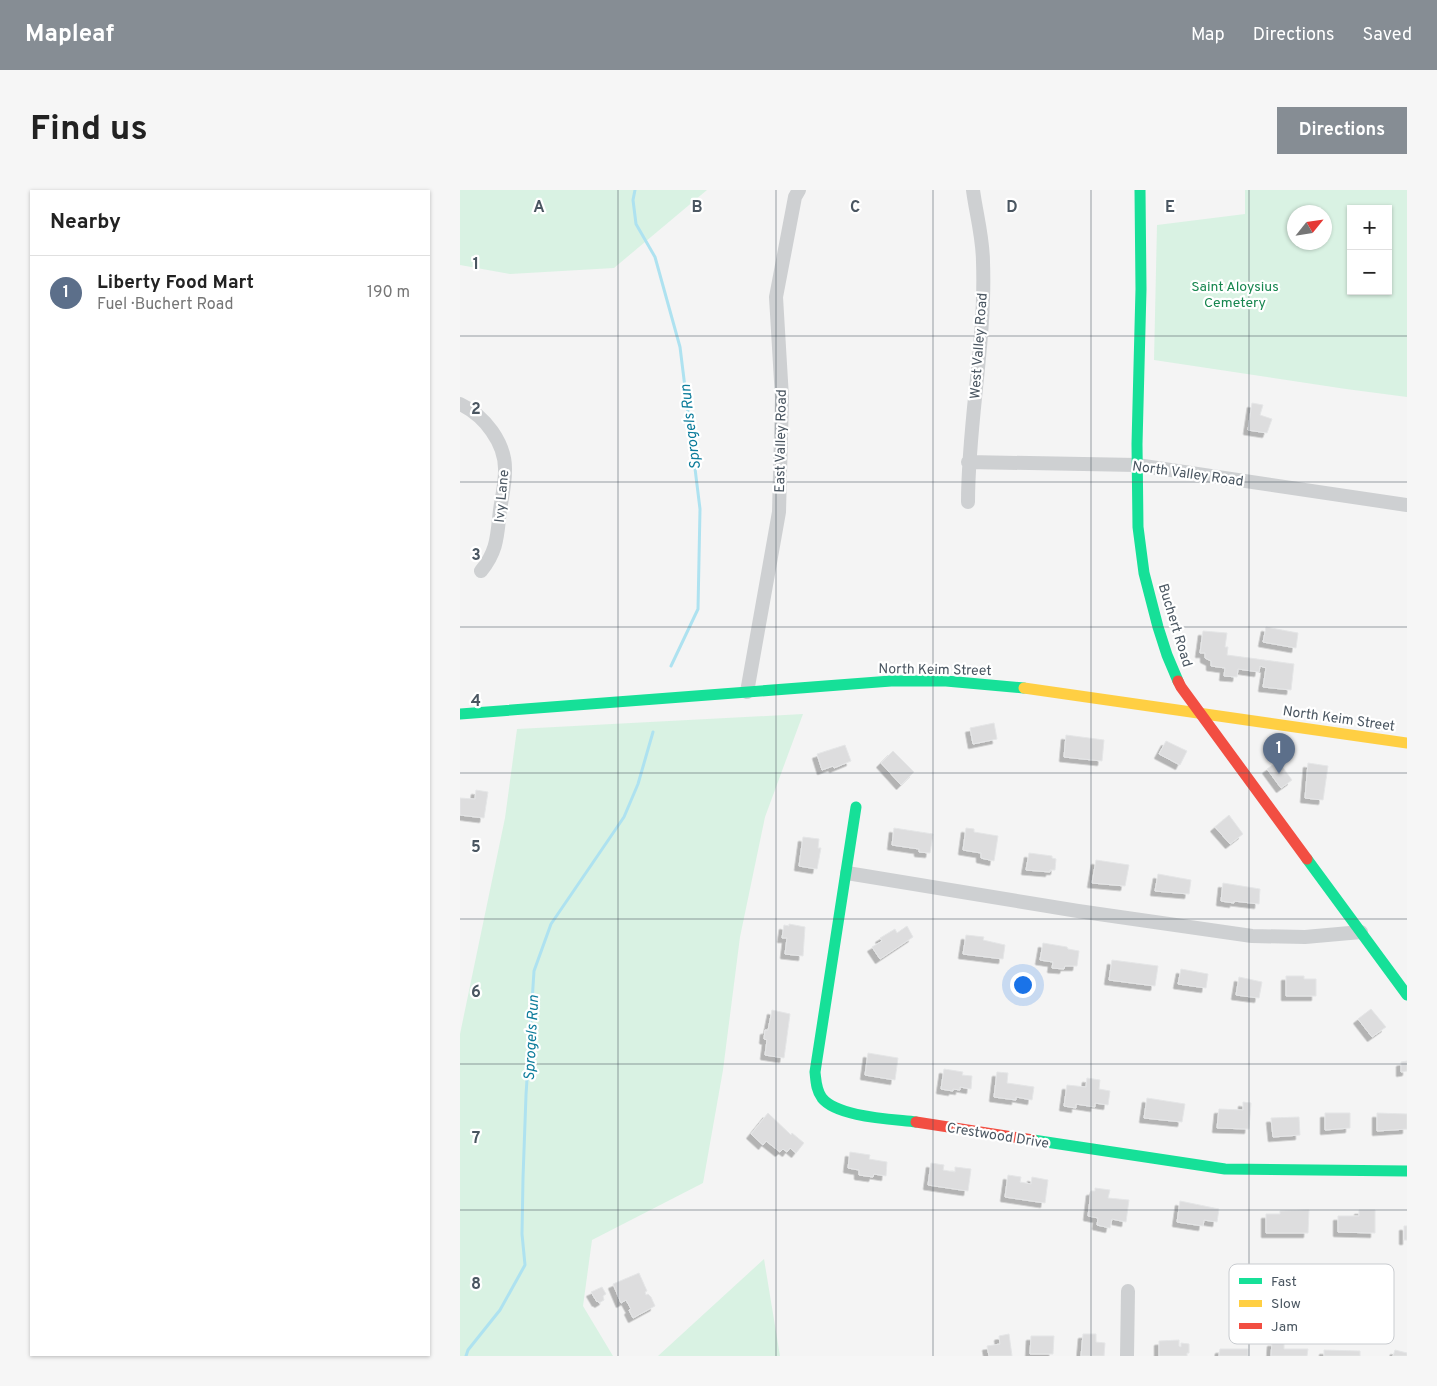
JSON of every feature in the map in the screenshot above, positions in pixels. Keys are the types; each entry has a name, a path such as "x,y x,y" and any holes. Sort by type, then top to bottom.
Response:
{"street":[{"name":"East Valley Road","path":"747,692 779,512 782,398 776,297 795,196 799,190"},
{"name":"West Valley Road","path":"968,502 968,462 980,341 984,261 973,190"},
{"name":"Buchert Road","path":"1140,190 1141,289 1137,465 1138,527 1146,582 1158,627 1172,668 1181,687 1407,995"},
{"name":"Ivy Lane","path":"460,404 473,411 494,434 503,457 505,469 496,545 490,559 481,571"},
{"name":"North Valley Road","path":"968,462 1137,465 1407,505"},
{"name":"North Keim Street","path":"460,714 892,681 961,682 1008,686 1407,743"},
{"name":"Crestwood Drive","path":"856,806 815,1072 816,1086 820,1097 833,1108 846,1112 1225,1169 1407,1171"},
{"path":"847,873 1252,936 1304,937 1361,932"},
{"path":"1127,1356 1128,1291"}],"green space":[{"path":"460,190 707,190 614,268 510,274 460,265"},
{"name":"Saint Aloysius Cemetery","path":"1245,190 1407,190 1407,397 1154,360 1157,225 1245,214"},
{"path":"803,714 765,817 740,937 723,1070 703,1183 592,1240 583,1306 613,1356 460,1356 460,1034 505,818 517,729"},
{"path":"764,1259 780,1356 658,1356"}],"building":[{"path":"1252,403 1263,405 1260,415 1272,419 1267,433 1248,430"},
{"path":"1266,627 1298,633 1296,648 1263,642"},
{"path":"1203,631 1227,633 1225,647 1228,647 1227,655 1294,664 1291,690 1263,687 1266,668 1260,666 1259,672 1238,669 1237,677 1224,676 1225,668 1211,666 1211,661 1205,658 1205,653 1200,653"},
{"path":"994,723 997,739 973,744 970,728"},
{"path":"1066,735 1104,740 1102,761 1064,757"},
{"path":"1166,741 1187,751 1180,765 1159,754"},
{"path":"845,745 851,761 834,768 833,766 822,770 817,754"},
{"path":"893,751 914,772 901,785 881,763"},
{"path":"1278,761 1292,780 1281,788 1267,769"},
{"path":"1308,763 1328,766 1323,800 1305,798"},
{"path":"476,790 488,792 484,818 460,815 460,798 475,799"},
{"path":"1229,815 1243,834 1230,844 1215,827"},
{"path":"894,828 933,834 930,853 919,852 919,849 892,845"},
{"path":"966,828 974,829 974,832 998,836 994,861 981,858 981,853 963,850"},
{"path":"803,837 819,839 818,848 821,848 817,869 799,866"},
{"path":"1029,853 1052,856 1052,858 1056,859 1055,870 1050,870 1050,872 1026,870"},
{"path":"1096,860 1129,865 1125,886 1092,883"},
{"path":"1158,874 1191,880 1189,894 1155,891"},
{"path":"1223,883 1260,889 1259,904 1221,901"},
{"path":"789,924 805,927 803,956 785,954 787,938 782,938 784,925 789,926"},
{"path":"907,926 913,937 880,959 872,947 882,941 880,938 895,929 897,933"},
{"path":"966,935 984,937 983,940 1005,945 1003,959 963,954"},
{"path":"1043,943 1079,951 1077,966 1065,966 1064,969 1052,968 1053,962 1040,960"},
{"path":"1112,960 1158,966 1155,986 1109,980"},
{"path":"1181,969 1208,974 1206,988 1178,984"},
{"path":"1286,976 1304,976 1304,979 1316,979 1316,996 1286,996"},
{"path":"1239,977 1262,982 1259,998 1236,995"},
{"path":"1371,1009 1386,1027 1372,1037 1358,1019"},
{"path":"772,1010 790,1014 784,1058 765,1055 767,1040 764,1039 765,1030 768,1030"},
{"path":"868,1053 898,1058 895,1080 865,1075"},
{"path":"1407,1061 1407,1071 1401,1072 1401,1062"},
{"path":"944,1069 963,1072 962,1075 972,1076 971,1089 960,1087 960,1090 953,1089 953,1091 941,1089"},
{"path":"997,1072 1008,1073 1007,1083 1034,1087 1032,1100 1016,1097 1016,1100 994,1097"},
{"path":"1087,1078 1100,1080 1099,1089 1110,1091 1108,1105 1095,1103 1095,1107 1076,1104 1076,1108 1064,1106 1067,1085 1086,1087"},
{"path":"1147,1098 1185,1104 1182,1122 1144,1118"},
{"path":"1243,1102 1251,1103 1249,1129 1217,1128 1219,1109 1243,1110"},
{"path":"768,1113 791,1135 792,1133 804,1143 796,1153 790,1148 787,1152 783,1149 780,1152 766,1141 763,1145 751,1134"},
{"path":"1325,1113 1350,1113 1350,1128 1325,1130"},
{"path":"1377,1113 1407,1114 1407,1129 1377,1131"},
{"path":"1299,1117 1300,1135 1273,1137 1271,1118"},
{"path":"850,1152 870,1155 869,1159 887,1162 886,1176 874,1174 873,1177 859,1175 859,1170 848,1168"},
{"path":"931,1163 944,1165 943,1170 955,1172 955,1167 971,1169 968,1191 928,1185"},
{"path":"1008,1175 1021,1177 1020,1182 1031,1184 1032,1177 1048,1180 1045,1203 1005,1197"},
{"path":"1095,1188 1110,1190 1108,1198 1129,1200 1126,1222 1112,1219 1110,1228 1097,1225 1098,1218 1088,1216 1091,1191 1095,1191"},
{"path":"1180,1201 1219,1209 1217,1222 1204,1220 1203,1226 1177,1222"},
{"path":"1309,1210 1308,1233 1266,1233 1266,1214 1280,1214 1280,1211"},
{"path":"1359,1210 1375,1210 1375,1233 1338,1232 1338,1216 1359,1216"},
{"path":"1404,1226 1407,1226 1407,1240 1404,1240"},
{"path":"639,1273 647,1291 645,1292 646,1295 648,1294 651,1297 655,1306 633,1318 626,1300 621,1303 613,1284"},
{"path":"602,1287 606,1294 603,1296 604,1300 599,1303 591,1292"},
{"path":"1009,1334 1012,1356 989,1356 987,1346 1000,1344 999,1336"},
{"path":"1083,1334 1096,1334 1096,1342 1105,1343 1104,1356 1081,1356"},
{"path":"1031,1336 1054,1336 1053,1354 1030,1354"},
{"path":"1179,1340 1179,1346 1181,1347 1181,1343 1189,1344 1187,1356 1159,1356 1159,1341"},
{"path":"1272,1344 1284,1344 1284,1349 1308,1349 1307,1356 1271,1356"},
{"path":"1220,1349 1248,1349 1248,1356 1219,1356"},
{"path":"1324,1350 1360,1351 1360,1356 1324,1356"},
{"path":"1395,1350 1407,1353 1407,1356 1393,1356"}],"waterway":[{"name":"Sprogels Run","path":"635,190 633,200 636,224 655,257 680,347 700,509 698,609 671,666"},
{"name":"Sprogels Run","path":"466,1356 468,1350 500,1310 525,1265 522,1234 523,1178 534,971 551,924 624,817 638,784 653,732"}],"traffic: fast":[{"path":"1140,190 1141,289 1137,444 1138,527 1144,573 1158,627 1178,681"},
{"path":"460,714 891,681 946,681 1024,688"},
{"path":"856,807 815,1072 817,1085 822,1098 840,1109 866,1116 916,1122"},
{"path":"1307,859 1407,995"},
{"path":"1033,1140 1225,1169 1407,1171"}],"traffic: slow":[{"path":"1024,688 1407,743"}],"traffic: jam":[{"path":"1178,681 1307,859"},
{"path":"916,1122 1033,1140"}],"place":[{"name":"Liberty Food Mart","path":"1279,774"}]}
